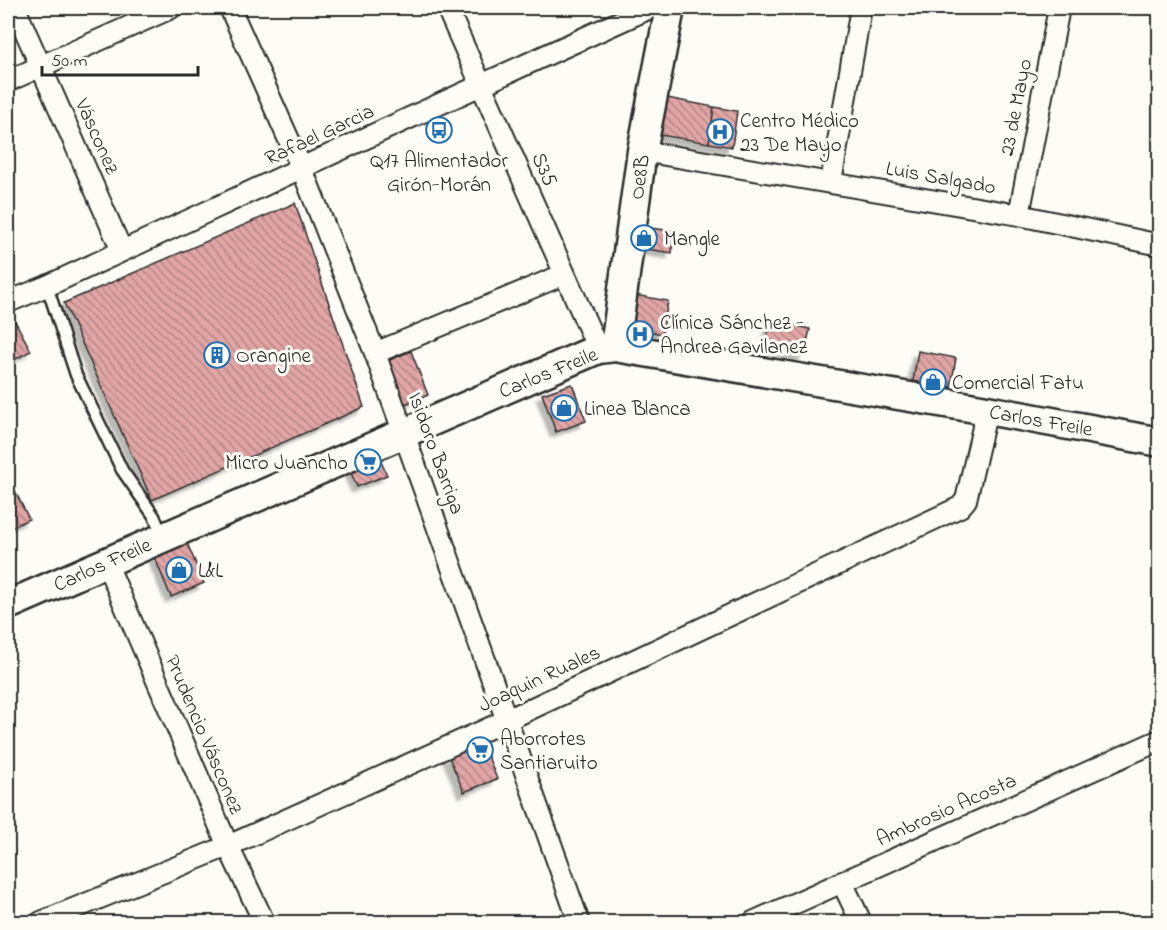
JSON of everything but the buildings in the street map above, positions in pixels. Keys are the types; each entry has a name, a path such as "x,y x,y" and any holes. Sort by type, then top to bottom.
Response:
{"street":[{"name":"Vásconez","path":"15,8 122,251"},
{"path":"8,81 171,8"},
{"name":"Isidoro Barriga","path":"230,8 302,169 375,353 579,922"},
{"name":"S35","path":"447,8 565,274 606,348"},
{"name":"Rafael Garcia","path":"8,302 302,169 623,13 650,8"},
{"name":"Oe8B","path":"606,348 670,8"},
{"path":"831,182 861,8"},
{"name":"23 de Mayo","path":"1019,215 1059,8"},
{"name":"Luis Salgado","path":"642,151 1019,215 1160,245"},
{"path":"375,353 565,274"},
{"name":"Carlos Freile","path":"8,605 405,432 606,348 987,410 1160,442"},
{"name":"Joaquin Ruales","path":"41,922 228,846 507,720 960,507 966,500 987,410"},
{"name":"Prudencio Vásconez","path":"106,562 228,846 264,922"},
{"name":"Ambrosio Acosta","path":"753,922 1160,740"},
{"path":"842,882 861,922"}],"lane":[{"path":"47,286 76,375 122,470 154,516 163,537"}],"place":[{"name":"Q17 Alimentador Girón-Morán","path":"439,130"},
{"name":"Centro Médico 23 De Mayo","path":"720,132"},
{"name":"Mangle","path":"644,238"},
{"name":"Clínica Sánchez - Andrea Gavilanez","path":"640,334"},
{"name":"Orangine","path":"217,355"},
{"name":"Comercial Fatu","path":"933,382"},
{"name":"Linea Blanca","path":"564,408"},
{"name":"Micro Juancho","path":"368,462"},
{"name":"L&L","path":"179,570"},
{"name":"Aborrotes Santiaruito","path":"480,750"}]}
